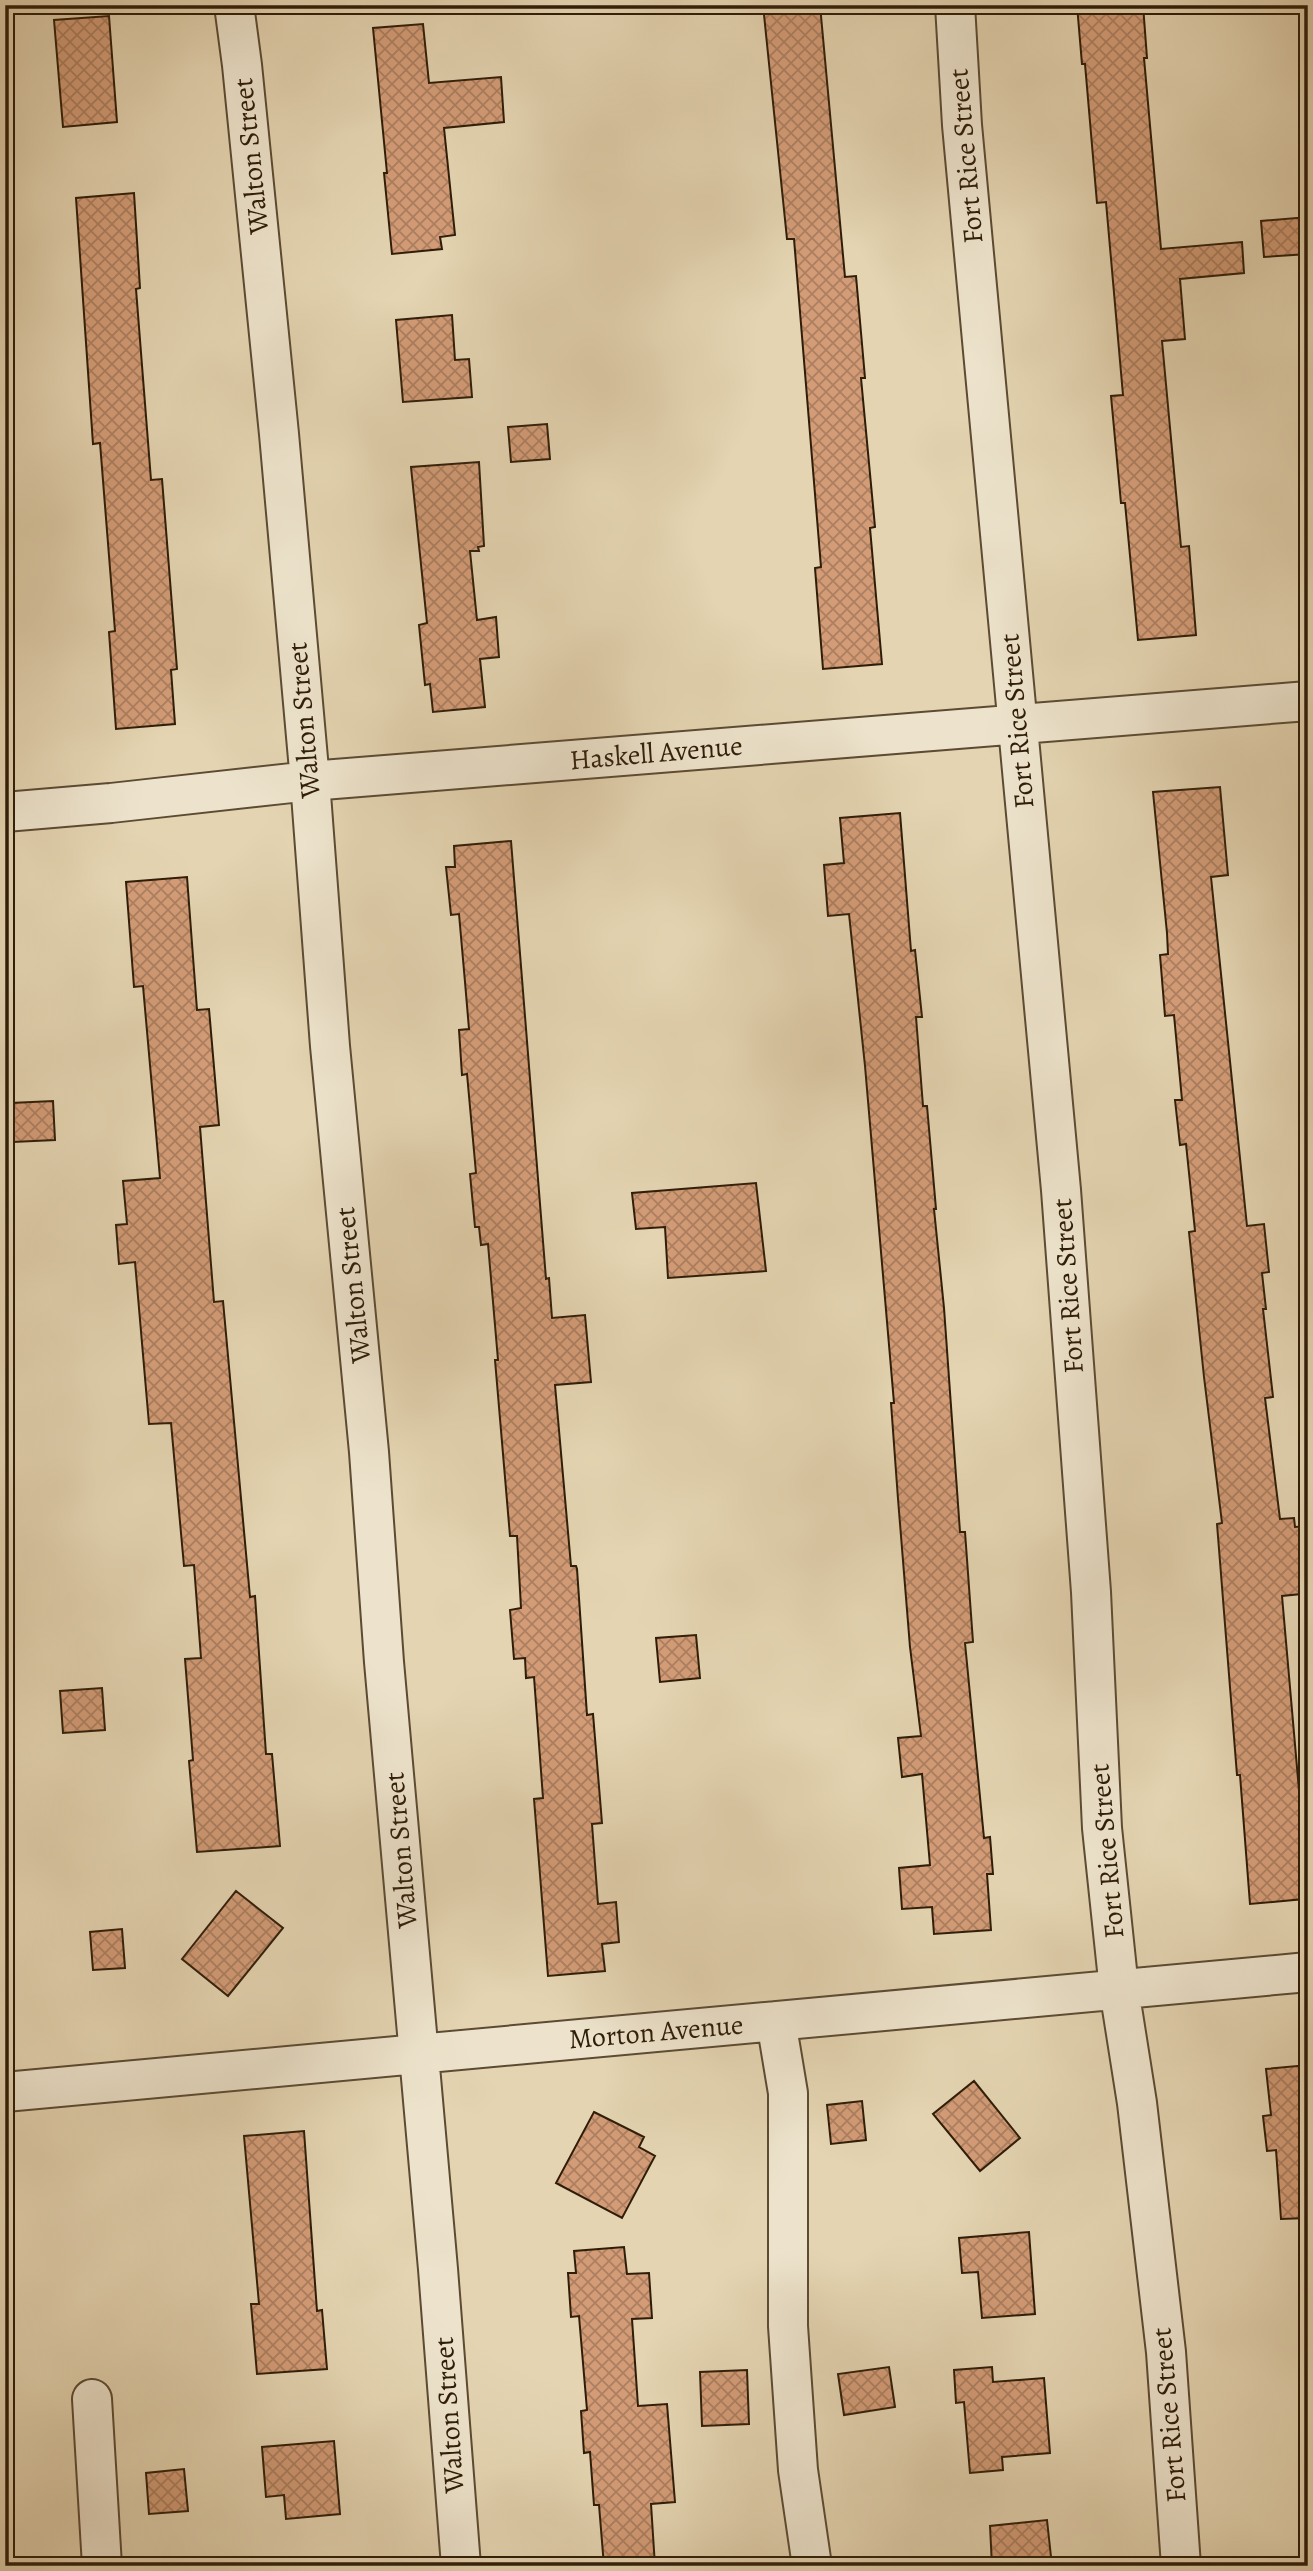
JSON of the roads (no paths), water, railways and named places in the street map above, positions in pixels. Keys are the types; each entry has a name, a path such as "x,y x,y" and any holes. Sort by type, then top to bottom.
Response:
{"street":[{"name":"Walton Street","path":"234,5 279,434 310,781 330,1046 369,1452 384,1662 461,2566"},
{"name":"Fort Rice Street","path":"954,5 1017,723 1062,1190 1091,1592 1102,1828 1119,1989 1137,2103 1166,2352 1181,2566"},
{"name":"Haskell Avenue","path":"5,811 111,803 310,781 1308,701"},
{"name":"Morton Avenue","path":"5,2092 1308,1972"},
{"path":"776,2021 788,2093 789,2339 798,2470 812,2566"},
{"path":"92,2399 102,2566"}]}
